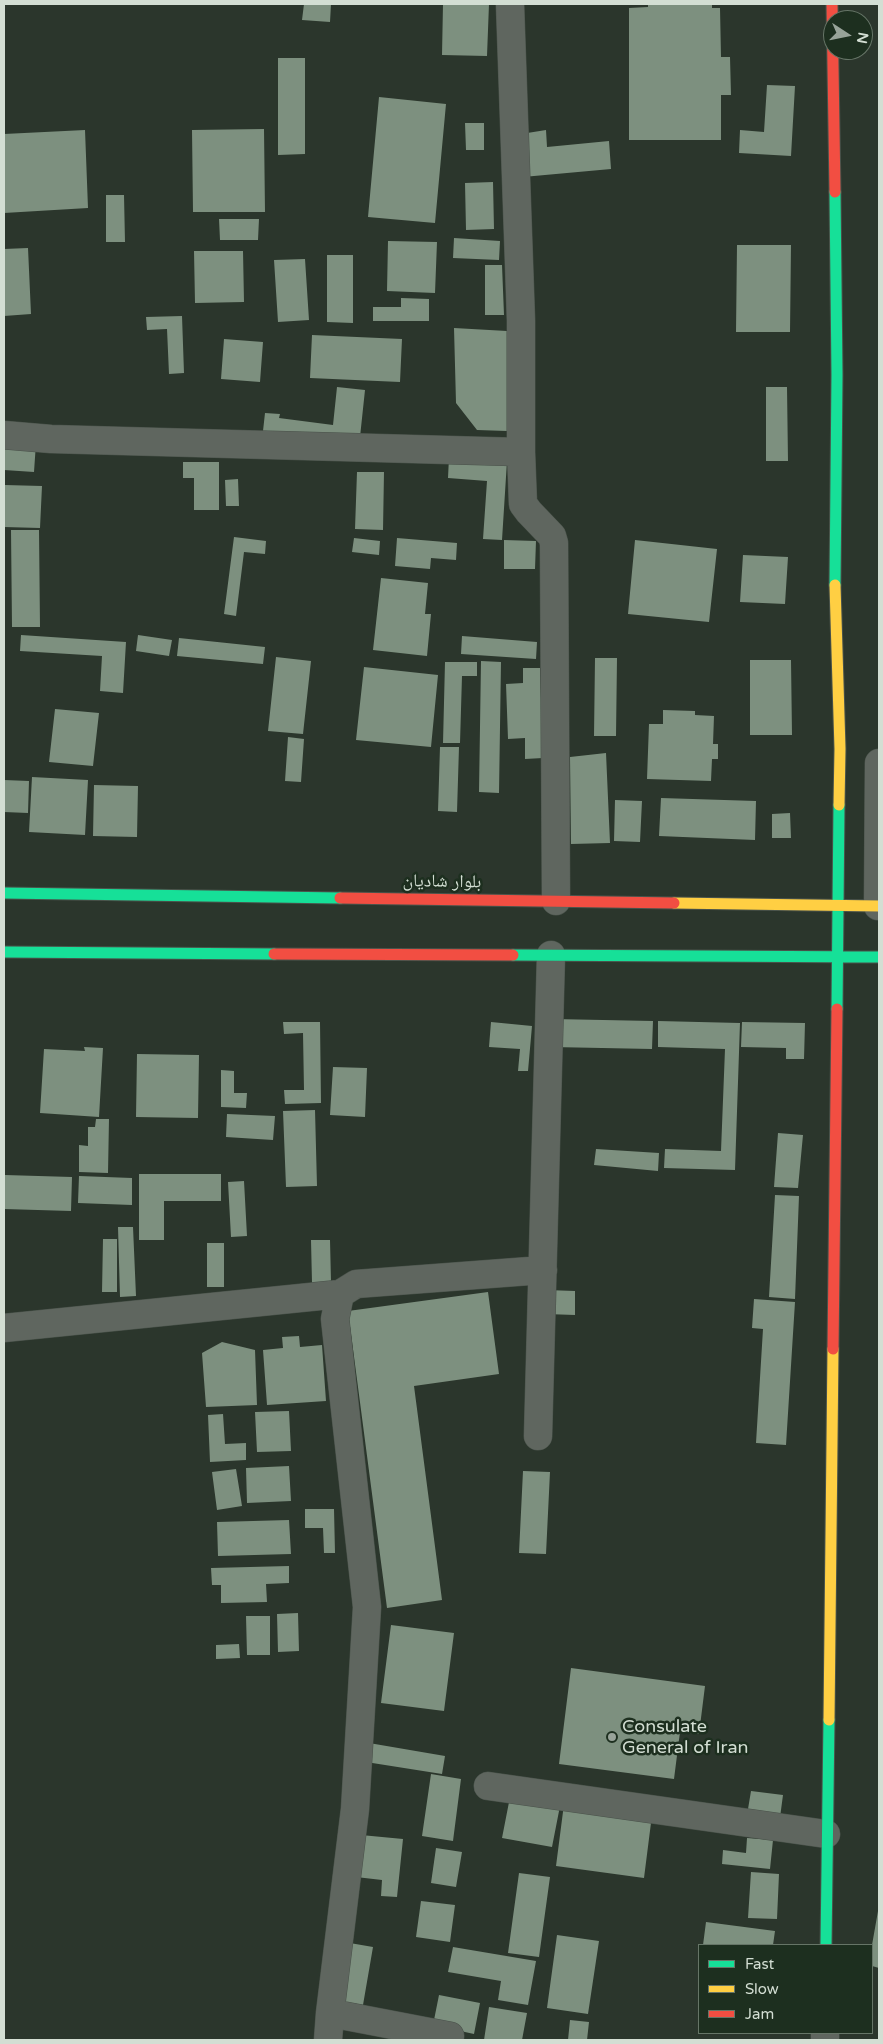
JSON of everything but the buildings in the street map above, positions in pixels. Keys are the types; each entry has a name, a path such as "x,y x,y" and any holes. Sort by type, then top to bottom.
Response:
{"street":[{"path":"510,4 521,321 523,504 552,536 554,542 556,901"},
{"path":"826,1944 836,957 839,905 840,749 835,581 837,376 832,4"},
{"path":"4,435 51,439 521,452"},
{"path":"879,762 879,906"},
{"name":"بلوار شادیان","path":"4,893 879,906"},
{"path":"4,952 879,957"},
{"path":"538,1436 551,955"},
{"path":"4,1328 340,1294 356,1284 543,1270"},
{"path":"328,2040 355,1809 368,1607 335,1319 340,1294"},
{"path":"488,1786 826,1834"},
{"path":"330,2013 450,2036"}],"traffic: fast":[{"path":"835,192 837,375 835,585"},
{"path":"837,1009 839,805"},
{"path":"4,893 340,898"},
{"path":"4,952 274,954"},
{"path":"513,955 879,957"},
{"path":"826,1944 829,1720"}],"traffic: slow":[{"path":"835,585 840,749 839,805"},
{"path":"674,903 879,906"},
{"path":"829,1720 833,1349"}],"traffic: jam":[{"path":"832,4 835,192"},
{"path":"340,898 674,903"},
{"path":"274,954 513,955"},
{"path":"833,1349 837,1009"}],"place":[{"name":"Consulate General of Iran","path":"612,1737"}]}
